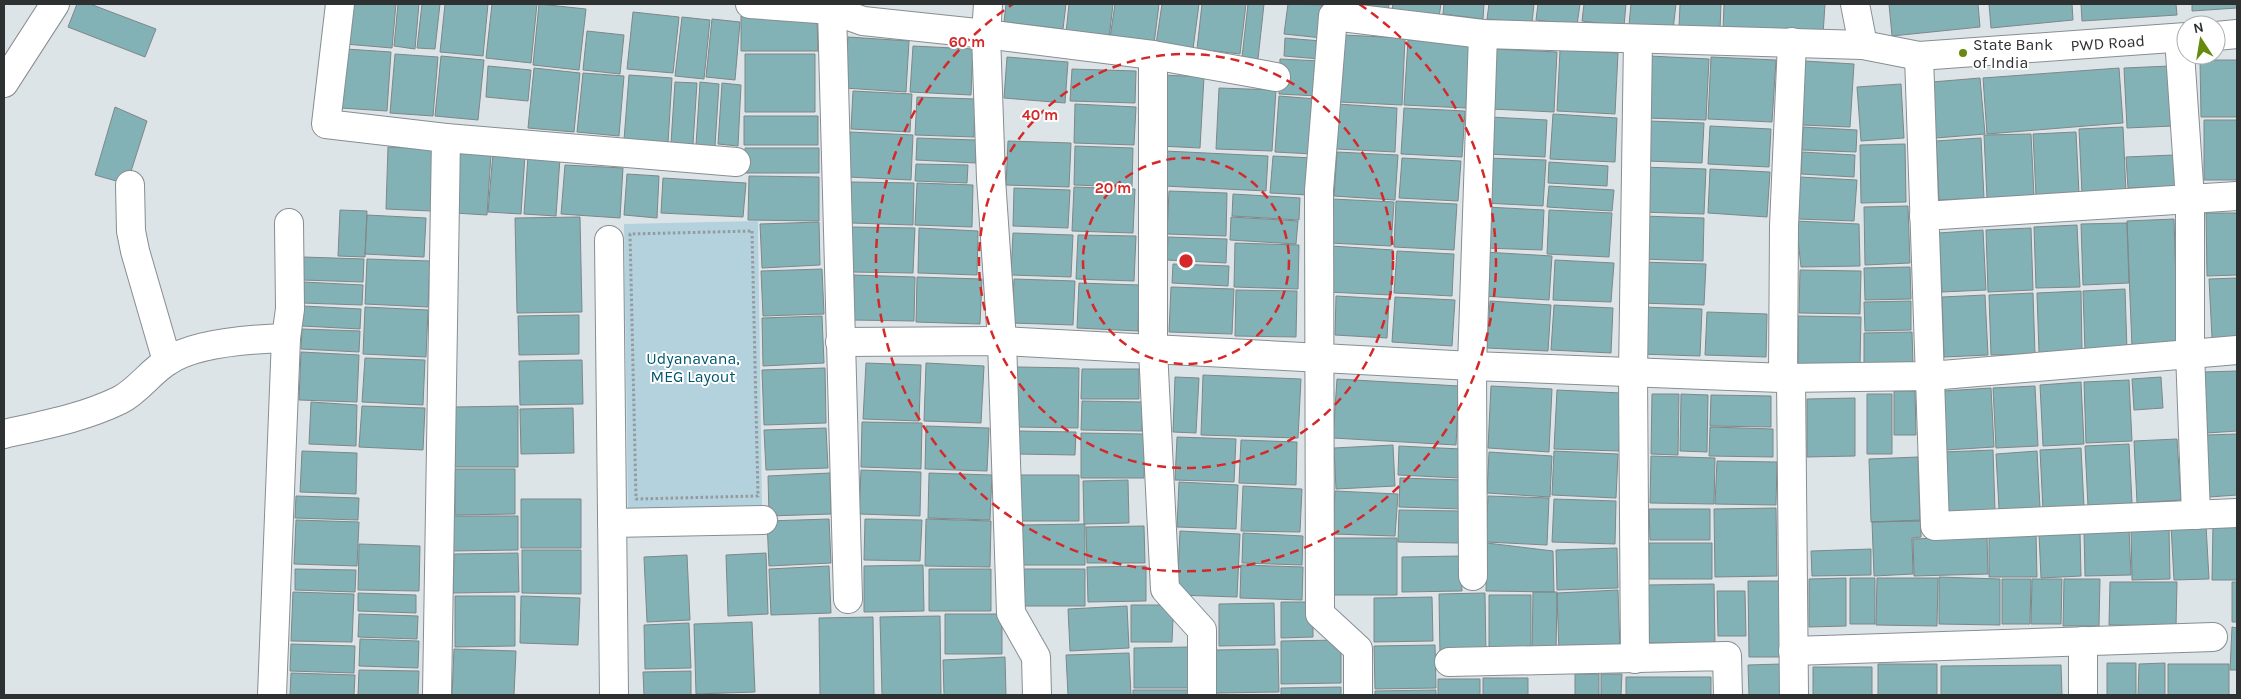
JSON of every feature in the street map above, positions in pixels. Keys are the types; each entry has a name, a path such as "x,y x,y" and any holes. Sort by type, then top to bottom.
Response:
{"street":[{"path":"4,83 55,4"},
{"path":"340,4 326,124 446,138 736,162"},
{"path":"750,4 832,10 863,21 986,34 1153,56 1276,77"},
{"path":"988,4 986,34 991,179 1002,341 1011,613 1036,657 1037,695"},
{"path":"1855,4 1863,45"},
{"path":"832,10 848,599"},
{"name":"PWD Road","path":"1319,356 1319,190 1332,16 1483,34 1863,45 1919,56 2176,38"},
{"path":"1473,576 1472,366 1483,34"},
{"path":"1635,658 1633,372 1638,39"},
{"path":"1792,42 1784,226 1794,695"},
{"path":"1153,56 1153,350 1165,590 1202,630 1202,695"},
{"path":"1919,56 1935,526 2237,513"},
{"path":"2184,65 2190,199 2190,352 2196,515"},
{"path":"437,695 446,138"},
{"path":"130,185 130,231 167,361"},
{"path":"1924,216 2237,196"},
{"path":"272,695 286,338 290,308 290,223"},
{"path":"614,695 612,523 619,237"},
{"path":"4,434 83,416 99,409 123,398 167,361 188,351 259,338 286,338"},
{"path":"840,342 1002,341 1153,350 1319,356 1472,366 1787,378 1930,376 2190,352 2237,350"},
{"path":"1319,356 1320,614 1358,650 1358,695"},
{"path":"612,523 763,520"},
{"path":"1793,651 2213,637"},
{"path":"2083,642 2083,695"},
{"path":"1449,662 1727,656 1728,695"}],"path":[{"path":"752,231 758,496 636,499 619,237 752,231"}],"green space":[{"name":"Udyanavana, MEG Layout","path":"758,221 762,511 628,514 624,224"}],"building":[{"path":"77,4 90,4 156,29 145,57 68,27"},
{"path":"349,4 396,4 392,48 345,44"},
{"path":"398,4 419,4 415,49 394,46"},
{"path":"422,4 440,4 435,49 417,48"},
{"path":"445,4 488,4 483,56 440,52"},
{"path":"492,4 537,4 531,63 486,58"},
{"path":"539,4 586,9 579,70 533,65"},
{"path":"1006,4 1066,4 1063,29 1004,22"},
{"path":"1069,4 1113,4 1109,39 1066,33"},
{"path":"1115,4 1159,4 1154,44 1110,38"},
{"path":"1162,4 1199,4 1193,49 1156,44"},
{"path":"1202,4 1246,4 1240,54 1197,49"},
{"path":"1248,4 1264,4 1258,59 1242,57"},
{"path":"1288,4 1326,5 1322,38 1284,34"},
{"path":"1368,4 1389,4 1388,11 1367,9"},
{"path":"1393,4 1441,4 1439,17 1392,11"},
{"path":"1444,4 1484,4 1483,19 1443,14"},
{"path":"1489,4 1534,4 1532,23 1487,19"},
{"path":"1538,4 1580,4 1577,25 1536,20"},
{"path":"1584,4 1626,4 1624,26 1582,21"},
{"path":"1631,4 1676,4 1673,30 1629,25"},
{"path":"1680,4 1721,4 1720,30 1679,28"},
{"path":"1724,4 1825,4 1823,35 1723,30"},
{"path":"1889,4 1978,4 1980,27 1892,36"},
{"path":"1989,4 2072,4 2073,20 1991,28"},
{"path":"2081,4 2176,4 2177,15 2082,21"},
{"path":"2192,4 2237,4 2237,8 2192,11"},
{"path":"633,12 679,17 673,73 627,69"},
{"path":"741,16 817,16 818,51 741,51"},
{"path":"682,17 710,20 704,79 675,76"},
{"path":"712,19 740,22 735,80 706,77"},
{"path":"587,31 624,35 620,74 583,70"},
{"path":"1343,35 1405,38 1402,105 1339,102"},
{"path":"848,37 909,41 906,92 844,88"},
{"path":"1285,38 1321,41 1320,59 1284,56"},
{"path":"1408,40 1470,44 1466,108 1404,105"},
{"path":"913,46 973,49 971,95 910,92"},
{"path":"346,49 391,52 387,111 341,108"},
{"path":"1495,49 1557,52 1554,112 1492,109"},
{"path":"1560,50 1618,53 1615,114 1557,111"},
{"path":"395,54 438,57 433,116 390,113"},
{"path":"745,54 815,54 815,112 745,112"},
{"path":"441,56 484,60 478,120 435,116"},
{"path":"1650,56 1709,59 1706,120 1647,118"},
{"path":"1007,57 1068,62 1065,103 1004,98"},
{"path":"1711,57 1776,60 1772,122 1708,119"},
{"path":"1280,59 1320,61 1318,96 1279,94"},
{"path":"2226,60 2237,60 2237,117 2201,117 2200,65 2226,65"},
{"path":"1805,61 1854,64 1850,127 1802,125"},
{"path":"488,66 531,70 528,101 486,97"},
{"path":"2170,66 2173,126 2127,128 2124,68"},
{"path":"534,68 580,73 574,132 528,128"},
{"path":"2119,68 2123,123 1987,134 1983,78"},
{"path":"1072,69 1136,71 1135,103 1070,101"},
{"path":"583,73 624,76 619,136 577,132"},
{"path":"629,75 672,78 668,143 624,140"},
{"path":"1163,75 1204,77 1200,148 1159,146"},
{"path":"1980,78 1985,134 1936,138 1932,82"},
{"path":"675,82 697,83 693,144 671,143"},
{"path":"700,82 719,84 715,146 696,145"},
{"path":"722,83 741,85 738,146 718,144"},
{"path":"1901,84 1904,138 1861,141 1857,87"},
{"path":"1219,88 1276,90 1272,151 1216,149"},
{"path":"853,91 912,94 910,132 851,129"},
{"path":"1279,96 1316,99 1313,154 1275,152"},
{"path":"917,97 975,99 974,137 915,135"},
{"path":"1075,104 1136,107 1134,145 1074,143"},
{"path":"1338,104 1397,108 1395,152 1336,149"},
{"path":"115,107 147,121 127,184 95,175"},
{"path":"1404,108 1465,111 1462,157 1401,154"},
{"path":"1553,114 1617,118 1615,162 1550,159"},
{"path":"744,116 818,116 818,145 744,145"},
{"path":"1490,117 1547,120 1545,157 1488,154"},
{"path":"2204,120 2237,120 2237,180 2204,180"},
{"path":"1649,121 1704,123 1702,163 1647,161"},
{"path":"1710,126 1771,129 1769,167 1708,164"},
{"path":"1803,127 1857,130 1856,152 1802,150"},
{"path":"2123,127 2126,192 2082,194 2079,129"},
{"path":"850,132 913,135 911,180 848,177"},
{"path":"2076,132 2079,194 2036,196 2033,134"},
{"path":"2031,134 2034,196 1987,199 1984,135"},
{"path":"917,138 976,140 976,163 916,160"},
{"path":"1981,138 1984,198 1939,200 1936,141"},
{"path":"1008,141 1071,143 1069,187 1006,185"},
{"path":"1905,144 1906,202 1861,203 1860,145"},
{"path":"1075,146 1133,148 1132,187 1074,185"},
{"path":"388,147 434,149 431,211 386,209"},
{"path":"745,148 819,148 819,173 745,173"},
{"path":"1165,151 1268,156 1266,191 1164,186"},
{"path":"458,152 491,154 487,215 454,213"},
{"path":"1337,152 1398,155 1395,200 1334,196"},
{"path":"1802,152 1855,155 1854,177 1801,174"},
{"path":"493,153 525,155 521,214 488,212"},
{"path":"2174,155 2176,186 2128,188 2126,157"},
{"path":"528,156 560,158 556,216 524,214"},
{"path":"1273,156 1312,158 1309,195 1270,193"},
{"path":"1402,158 1461,161 1458,201 1399,198"},
{"path":"1486,158 1546,160 1543,206 1484,203"},
{"path":"1549,162 1608,166 1607,186 1548,183"},
{"path":"916,164 968,165 967,183 915,181"},
{"path":"565,165 623,168 620,218 561,214"},
{"path":"1641,167 1706,169 1704,214 1640,212"},
{"path":"1710,169 1770,172 1767,217 1708,213"},
{"path":"627,174 659,176 657,218 624,215"},
{"path":"749,176 819,177 819,221 748,220"},
{"path":"1800,177 1857,180 1854,221 1798,219"},
{"path":"663,178 746,183 743,217 661,213"},
{"path":"851,182 914,183 913,225 851,223"},
{"path":"917,183 973,185 972,227 915,225"},
{"path":"1549,186 1614,190 1612,211 1547,207"},
{"path":"1074,187 1135,189 1133,233 1072,231"},
{"path":"1014,188 1070,190 1068,228 1013,226"},
{"path":"1169,191 1227,193 1226,236 1167,234"},
{"path":"1233,194 1300,198 1299,220 1232,216"},
{"path":"1332,199 1394,202 1391,246 1329,243"},
{"path":"1396,201 1457,204 1454,250 1394,247"},
{"path":"1908,206 1910,263 1865,265 1864,207"},
{"path":"1486,207 1544,210 1542,250 1484,248"},
{"path":"340,210 367,211 365,257 338,256"},
{"path":"1549,210 1612,213 1609,257 1547,254"},
{"path":"2206,213 2237,213 2237,275 2207,276"},
{"path":"367,215 426,218 424,257 365,254"},
{"path":"1642,216 1704,218 1703,261 1640,259"},
{"path":"580,217 582,312 517,313 515,218"},
{"path":"1231,217 1298,221 1296,244 1230,240"},
{"path":"2174,219 2178,346 2132,348 2127,221"},
{"path":"1796,221 1859,224 1860,266 1801,267"},
{"path":"819,222 820,265 762,268 760,224"},
{"path":"2127,223 2129,283 2083,285 2081,224"},
{"path":"2077,225 2080,287 2036,288 2034,227"},
{"path":"852,227 915,228 913,273 851,272"},
{"path":"919,228 978,231 977,275 918,273"},
{"path":"2031,228 2033,290 1988,292 1986,230"},
{"path":"1983,230 1986,290 1942,292 1939,233"},
{"path":"1013,233 1073,235 1071,277 1011,275"},
{"path":"1078,235 1136,236 1134,281 1076,279"},
{"path":"1168,237 1227,239 1226,263 1167,260"},
{"path":"1235,243 1299,245 1298,289 1234,287"},
{"path":"1331,246 1393,250 1391,295 1328,292"},
{"path":"1397,251 1454,254 1452,296 1394,293"},
{"path":"1484,252 1552,256 1549,300 1482,296"},
{"path":"303,257 364,259 363,282 302,280"},
{"path":"367,259 430,261 428,307 365,304"},
{"path":"1555,260 1614,263 1611,302 1553,300"},
{"path":"1641,262 1706,264 1704,305 1639,303"},
{"path":"1173,264 1229,266 1228,286 1172,283"},
{"path":"1910,267 1911,299 1865,300 1864,268"},
{"path":"822,269 824,314 763,316 761,271"},
{"path":"1800,270 1861,271 1860,314 1799,313"},
{"path":"854,275 915,277 914,321 852,320"},
{"path":"917,277 982,279 980,324 916,322"},
{"path":"2237,278 2237,337 2212,338 2209,279"},
{"path":"1014,279 1075,281 1073,325 1012,323"},
{"path":"303,282 363,285 362,305 302,303"},
{"path":"1079,283 1139,285 1138,331 1077,328"},
{"path":"1171,287 1234,289 1232,334 1169,332"},
{"path":"2125,289 2127,350 2085,351 2083,291"},
{"path":"1236,290 1297,291 1296,337 1235,336"},
{"path":"2081,291 2082,351 2039,353 2037,293"},
{"path":"2033,293 2035,354 1991,355 1989,295"},
{"path":"1985,295 1988,355 1944,357 1942,297"},
{"path":"1336,296 1389,299 1387,338 1335,335"},
{"path":"1395,297 1455,300 1452,346 1392,342"},
{"path":"1490,301 1551,305 1548,351 1487,348"},
{"path":"1911,301 1911,330 1865,331 1864,302"},
{"path":"1554,305 1613,308 1611,353 1551,350"},
{"path":"303,306 361,309 360,329 302,326"},
{"path":"365,307 428,310 426,357 363,354"},
{"path":"1641,307 1702,309 1700,356 1639,354"},
{"path":"1707,312 1767,314 1766,357 1705,355"},
{"path":"579,315 579,354 519,355 518,316"},
{"path":"822,316 824,363 763,366 762,318"},
{"path":"1798,316 1861,317 1860,365 1798,365"},
{"path":"302,329 360,331 359,352 301,349"},
{"path":"1912,332 1913,364 1864,364 1864,333"},
{"path":"301,352 359,355 357,402 299,400"},
{"path":"365,358 425,360 423,405 362,402"},
{"path":"582,360 583,404 520,405 519,361"},
{"path":"866,363 921,365 919,421 863,419"},
{"path":"926,363 984,366 981,423 924,421"},
{"path":"1017,367 1079,368 1078,428 1016,427"},
{"path":"825,368 826,423 764,425 762,370"},
{"path":"1082,369 1139,369 1139,399 1081,399"},
{"path":"2237,371 2237,431 2207,433 2204,372"},
{"path":"1203,375 1301,379 1298,438 1201,435"},
{"path":"1175,377 1199,378 1196,433 1173,432"},
{"path":"2161,377 2163,408 2134,410 2132,379"},
{"path":"1337,379 1459,386 1456,445 1333,438"},
{"path":"2129,380 2132,441 2086,443 2084,382"},
{"path":"2081,382 2084,444 2043,446 2040,385"},
{"path":"1491,386 1552,389 1549,452 1488,448"},
{"path":"2035,386 2038,446 1996,448 1993,388"},
{"path":"1991,388 1994,447 1946,450 1943,391"},
{"path":"1557,390 1621,393 1619,451 1554,449"},
{"path":"1894,391 1915,391 1916,435 1894,435"},
{"path":"1652,394 1679,394 1678,455 1651,454"},
{"path":"1681,394 1708,395 1707,452 1680,451"},
{"path":"1867,394 1892,394 1892,454 1867,454"},
{"path":"1711,395 1771,396 1771,427 1710,426"},
{"path":"1855,398 1855,456 1807,457 1807,399"},
{"path":"1082,401 1143,402 1142,431 1081,430"},
{"path":"311,402 357,405 356,446 309,444"},
{"path":"362,406 425,408 423,450 359,447"},
{"path":"518,406 518,467 455,467 455,407"},
{"path":"573,408 574,453 521,454 520,409"},
{"path":"862,422 922,423 921,469 861,467"},
{"path":"926,426 989,428 987,471 925,469"},
{"path":"1710,427 1773,429 1773,457 1709,456"},
{"path":"826,428 828,468 766,470 764,430"},
{"path":"1018,431 1076,432 1075,455 1017,454"},
{"path":"1081,433 1145,434 1144,478 1081,478"},
{"path":"2237,434 2237,495 2209,497 2206,435"},
{"path":"1177,437 1236,439 1234,482 1175,480"},
{"path":"2177,439 2181,500 2137,503 2134,441"},
{"path":"1241,440 1297,442 1296,485 1239,483"},
{"path":"2129,444 2132,503 2088,506 2085,446"},
{"path":"1393,445 1395,486 1336,489 1334,448"},
{"path":"1399,446 1461,449 1460,478 1398,475"},
{"path":"2081,448 2084,507 2043,510 2040,450"},
{"path":"1993,450 1995,511 1947,513 1944,452"},
{"path":"302,451 357,453 356,494 300,492"},
{"path":"1554,451 1618,454 1616,498 1552,495"},
{"path":"2037,451 2040,508 1999,509 1996,454"},
{"path":"1489,452 1552,456 1550,497 1487,493"},
{"path":"1651,456 1715,458 1714,504 1650,503"},
{"path":"1918,457 1920,521 1871,522 1869,459"},
{"path":"1717,461 1777,462 1776,505 1715,504"},
{"path":"455,469 515,469 515,514 455,515"},
{"path":"861,470 921,472 920,516 859,514"},
{"path":"830,473 831,514 769,516 768,476"},
{"path":"929,473 992,475 990,520 928,518"},
{"path":"1020,475 1079,475 1079,521 1019,521"},
{"path":"1400,478 1463,480 1462,509 1399,507"},
{"path":"1128,480 1129,523 1084,524 1083,481"},
{"path":"1179,482 1238,485 1236,529 1177,527"},
{"path":"1243,486 1302,489 1300,532 1241,531"},
{"path":"1335,491 1398,494 1395,536 1333,534"},
{"path":"296,496 359,498 358,520 295,518"},
{"path":"1488,496 1549,498 1547,545 1486,542"},
{"path":"521,499 581,499 581,548 521,548"},
{"path":"1554,499 1616,501 1615,544 1552,542"},
{"path":"1776,508 1777,576 1715,577 1714,509"},
{"path":"1649,509 1710,509 1710,540 1650,540"},
{"path":"1399,510 1461,511 1460,543 1398,542"},
{"path":"453,516 518,516 518,550 453,551"},
{"path":"829,519 831,563 769,566 767,521"},
{"path":"865,519 922,520 920,561 864,560"},
{"path":"926,519 991,521 990,567 925,566"},
{"path":"296,520 359,522 357,566 294,564"},
{"path":"1921,520 1921,537 1912,538 1913,574 1874,576 1872,522"},
{"path":"2213,523 2237,523 2237,580 2212,580"},
{"path":"1085,524 1085,565 1022,565 1022,525"},
{"path":"2206,525 2209,579 2174,580 2171,526"},
{"path":"1144,526 1145,563 1087,563 1086,527"},
{"path":"2169,528 2170,579 2132,580 2131,529"},
{"path":"2129,529 2131,575 2085,576 2084,530"},
{"path":"1180,531 1240,534 1237,597 1177,595"},
{"path":"2080,532 2081,576 2041,578 2039,533"},
{"path":"1243,533 1303,536 1302,565 1242,563"},
{"path":"2036,533 2037,577 1989,577 1989,534"},
{"path":"1987,536 1988,574 1914,576 1913,539"},
{"path":"1334,538 1397,538 1397,595 1334,595"},
{"path":"1487,543 1553,551 1554,592 1486,591"},
{"path":"1649,543 1712,543 1712,579 1649,579"},
{"path":"359,544 420,546 419,591 358,590"},
{"path":"1617,548 1618,588 1557,590 1556,550"},
{"path":"1871,549 1871,575 1812,576 1811,551"},
{"path":"522,550 581,550 581,594 522,593"},
{"path":"518,553 519,592 453,593 454,554"},
{"path":"766,553 768,614 728,616 726,555"},
{"path":"687,555 690,620 647,622 644,557"},
{"path":"1461,556 1462,591 1402,592 1402,557"},
{"path":"923,565 924,611 864,612 864,566"},
{"path":"1241,565 1303,567 1302,600 1240,598"},
{"path":"829,566 831,613 771,615 769,569"},
{"path":"1146,566 1146,601 1088,602 1087,567"},
{"path":"295,569 356,570 355,592 295,590"},
{"path":"929,569 991,569 991,611 929,611"},
{"path":"1023,569 1085,569 1085,606 1023,606"},
{"path":"1939,577 2000,579 2000,625 1939,624"},
{"path":"1846,578 1846,626 1809,627 1809,579"},
{"path":"1850,578 1875,578 1875,624 1850,624"},
{"path":"1877,578 1938,578 1937,626 1876,625"},
{"path":"2002,579 2031,579 2030,624 2002,624"},
{"path":"2032,579 2062,579 2061,624 2031,624"},
{"path":"2064,579 2100,579 2099,626 2063,626"},
{"path":"1748,581 1780,581 1782,657 1749,657"},
{"path":"2110,582 2177,582 2176,626 2109,625"},
{"path":"2232,582 2237,582 2237,622 2232,622"},
{"path":"1714,584 1715,643 1649,643 1648,585"},
{"path":"1618,590 1620,651 1559,653 1557,593"},
{"path":"1717,591 1745,591 1746,636 1718,636"},
{"path":"293,592 354,594 352,642 291,641"},
{"path":"1533,592 1557,592 1556,654 1532,654"},
{"path":"358,593 416,595 416,613 358,611"},
{"path":"1485,593 1486,656 1440,657 1439,594"},
{"path":"1489,595 1531,595 1531,656 1489,656"},
{"path":"455,596 515,596 515,646 455,647"},
{"path":"521,596 580,598 578,645 520,643"},
{"path":"1432,597 1433,641 1374,642 1374,598"},
{"path":"1281,602 1313,602 1313,637 1281,638"},
{"path":"1274,603 1275,645 1219,646 1219,604"},
{"path":"1131,605 1160,605 1173,619 1172,642 1131,642"},
{"path":"1127,606 1129,648 1070,651 1068,609"},
{"path":"359,614 418,616 417,639 358,637"},
{"path":"945,614 1002,614 1002,654 945,654"},
{"path":"940,616 941,695 882,695 880,617"},
{"path":"873,617 874,695 820,695 819,618"},
{"path":"752,622 755,692 696,694 694,624"},
{"path":"689,623 691,668 645,669 644,625"},
{"path":"2232,627 2237,628 2237,670 2230,670"},
{"path":"360,639 419,641 418,668 359,666"},
{"path":"1341,640 1341,683 1281,684 1281,641"},
{"path":"291,644 355,646 354,673 290,671"},
{"path":"1435,645 1436,688 1375,689 1374,646"},
{"path":"1191,647 1191,688 1134,688 1134,648"},
{"path":"454,649 516,651 514,695 452,695"},
{"path":"1278,649 1279,692 1216,693 1215,650"},
{"path":"1129,653 1131,695 1068,695 1066,655"},
{"path":"1005,657 1006,695 944,695 943,660"},
{"path":"2107,663 2136,663 2136,695 2107,695"},
{"path":"2165,663 2165,695 2138,695 2139,664"},
{"path":"1782,664 1782,695 1749,695 1748,665"},
{"path":"1878,664 1937,664 1937,695 1878,695"},
{"path":"2168,664 2229,664 2229,695 2168,695"},
{"path":"2061,665 2062,695 1941,695 1941,666"},
{"path":"1813,667 1872,667 1872,695 1813,695"},
{"path":"359,670 419,671 418,695 358,695"},
{"path":"691,671 691,695 644,695 643,672"},
{"path":"291,673 355,675 354,695 290,695"},
{"path":"1575,674 1599,674 1599,695 1575,695"},
{"path":"1601,674 1622,674 1621,695 1601,695"},
{"path":"1626,677 1711,677 1711,695 1626,695"},
{"path":"1483,678 1528,678 1528,695 1483,695"},
{"path":"1438,679 1480,679 1480,695 1438,695"},
{"path":"1341,687 1341,695 1281,695 1281,688"},
{"path":"1133,690 1191,690 1191,695 1133,695"},
{"path":"1436,690 1436,695 1375,695 1375,691"}],"place":[{"name":"State Bank of India","path":"1963,53"}]}
